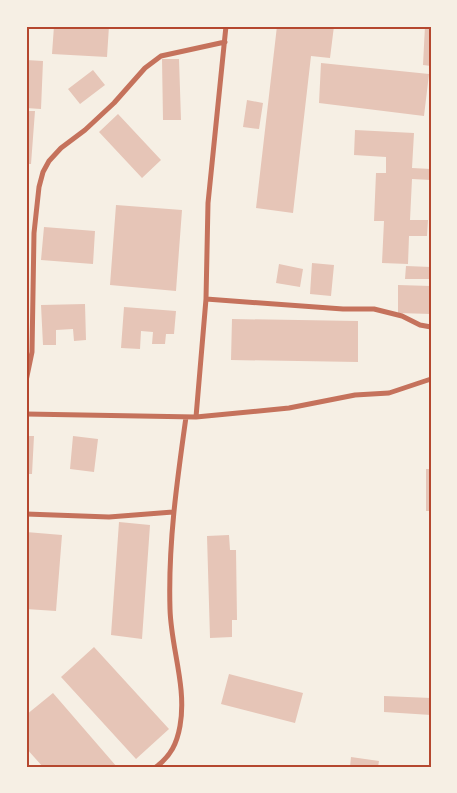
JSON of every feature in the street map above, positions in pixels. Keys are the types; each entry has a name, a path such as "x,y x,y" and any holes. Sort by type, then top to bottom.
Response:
{"street":[{"path":"196,417 206,299 208,203 226,26"},
{"path":"26,380 32,352 34,233 42,172 61,148 85,130 114,103 145,68 161,56 172,52 225,42"},
{"path":"206,299 343,310 374,309 402,316 420,325 431,327"},
{"path":"26,414 196,417 289,408 355,395 389,393 431,379"},
{"path":"156,767 169,755 175,746 183,698 170,611 173,512 186,417"},
{"path":"26,514 108,517 173,512"}],"building":[{"path":"54,26 109,26 107,57 52,54"},
{"path":"277,26 334,26 330,58 311,56 293,213 256,208"},
{"path":"425,26 431,26 431,66 423,65"},
{"path":"162,59 179,59 181,120 163,120"},
{"path":"26,60 43,61 41,109 26,108"},
{"path":"321,63 429,74 424,116 319,103"},
{"path":"93,70 105,85 80,104 68,89"},
{"path":"247,100 263,103 259,129 243,127"},
{"path":"26,111 35,111 31,164 26,164"},
{"path":"118,114 161,160 142,178 99,132"},
{"path":"355,130 414,133 412,168 431,169 431,180 412,179 410,220 428,220 427,236 409,236 408,264 382,263 384,221 374,221 376,173 386,173 386,157 354,155"},
{"path":"116,205 182,210 176,291 110,285"},
{"path":"44,227 95,231 93,264 41,260"},
{"path":"312,263 334,265 331,296 310,294"},
{"path":"279,264 303,269 300,287 276,283"},
{"path":"406,266 431,267 431,279 405,279"},
{"path":"398,285 431,286 431,314 398,313"},
{"path":"85,304 86,340 74,341 73,329 56,330 56,345 43,345 41,305"},
{"path":"124,307 176,311 174,334 166,334 165,344 152,344 153,332 141,331 140,349 121,348"},
{"path":"232,319 358,321 358,362 231,360"},
{"path":"26,436 34,436 32,474 26,474"},
{"path":"73,436 98,439 94,472 70,469"},
{"path":"426,469 431,469 431,511 426,511"},
{"path":"119,522 150,525 142,639 111,635"},
{"path":"26,532 62,535 56,611 26,609"},
{"path":"229,535 230,550 236,550 237,620 232,620 232,637 210,638 207,536"},
{"path":"94,647 169,729 136,759 61,677"},
{"path":"229,674 303,693 295,723 221,704"},
{"path":"53,693 117,767 43,767 26,748 26,715"},
{"path":"384,696 431,698 431,715 384,712"},
{"path":"351,757 379,761 378,767 350,767"}]}
